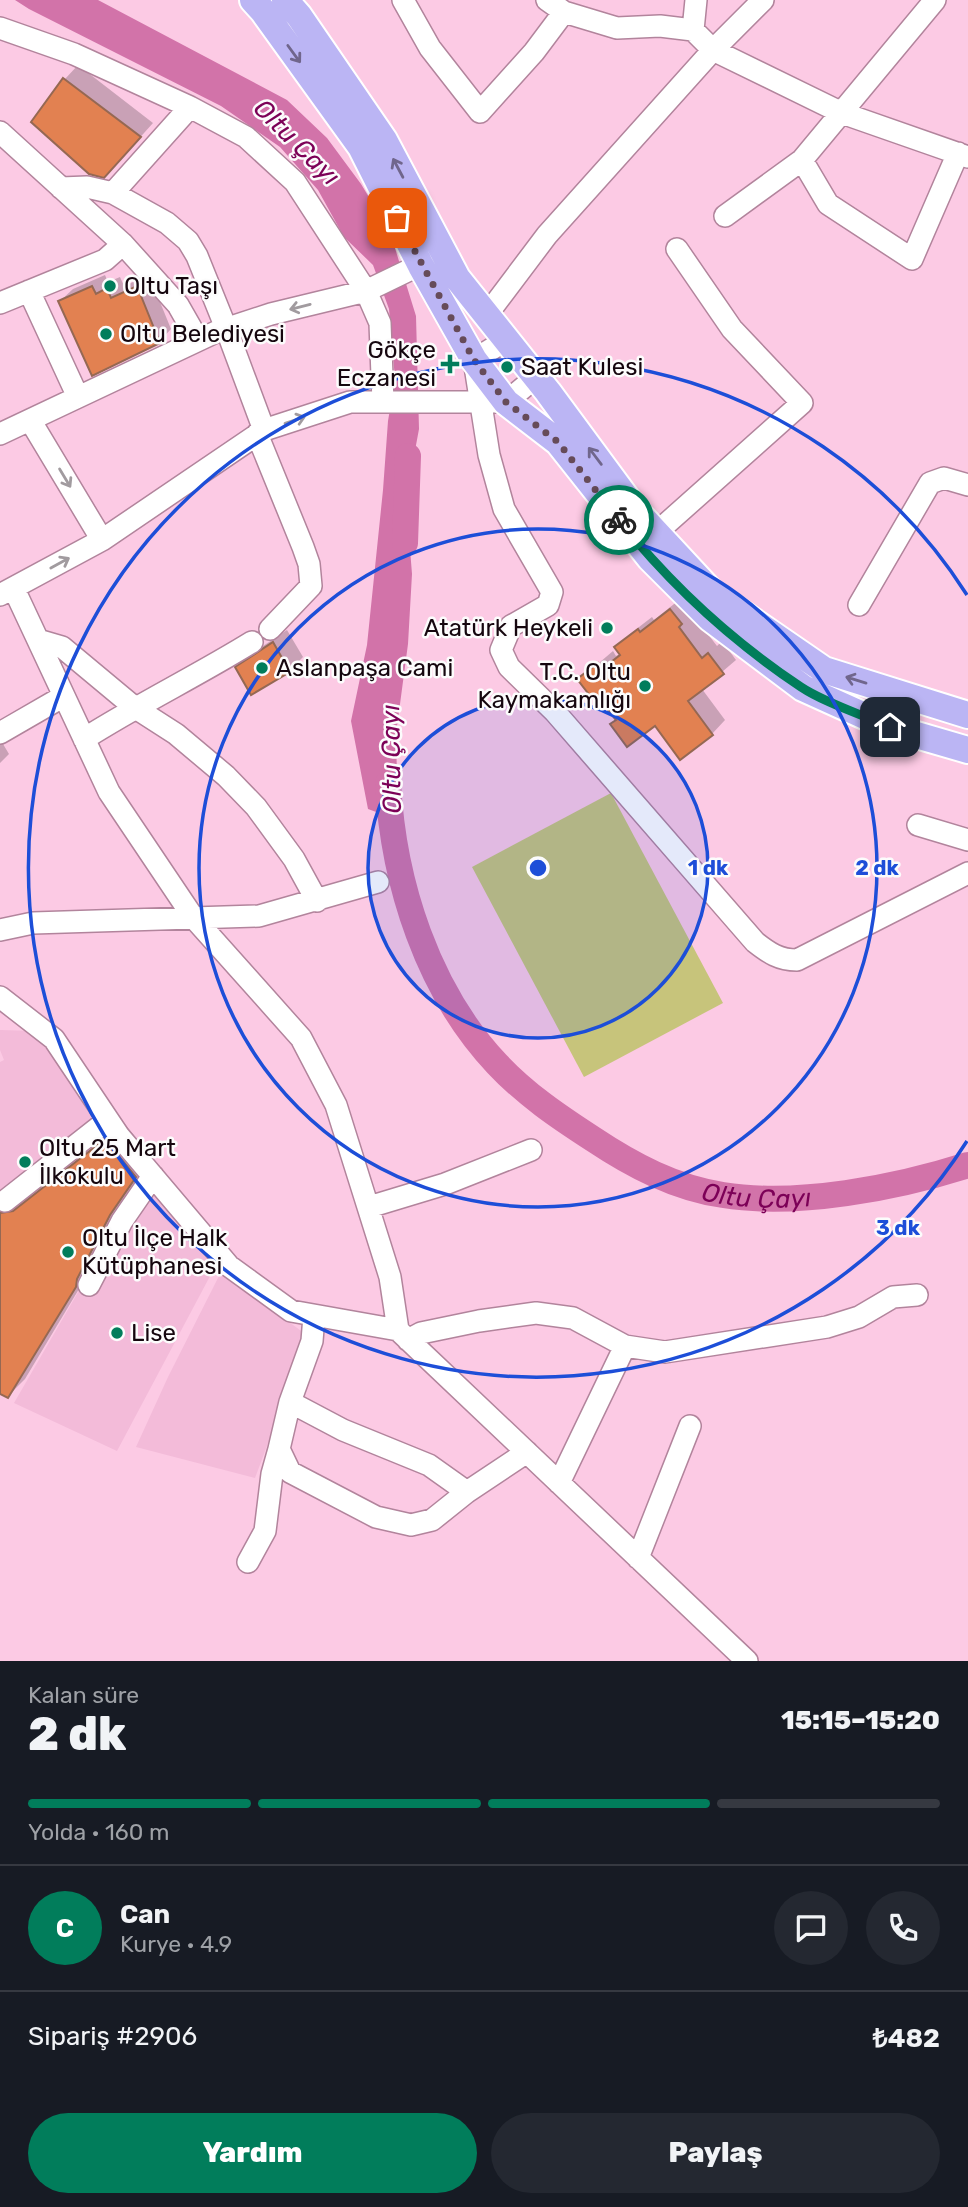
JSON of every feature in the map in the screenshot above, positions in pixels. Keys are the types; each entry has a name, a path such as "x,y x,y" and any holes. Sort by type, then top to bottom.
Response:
{"main road":[{"path":"253,0 361,147 474,360 493,402 558,442 650,558 710,618 803,688 890,727 968,750"},
{"path":"285,0 299,16 384,140 423,264"},
{"path":"423,264 457,278 536,377 635,510 712,593 824,670 968,715"}],"street":[{"path":"403,0 430,48 480,112 534,52 556,6 617,28 660,26 693,30 713,50 842,113 963,155 912,260 828,204 802,160"},
{"path":"693,30 696,0"},
{"path":"486,316 547,235 713,50 763,0"},
{"path":"725,216 802,160 935,0"},
{"path":"0,28 74,54 190,107 246,137 295,182 366,290 380,324 383,402"},
{"path":"113,192 190,107"},
{"path":"0,132 122,244 178,305 191,323 198,340"},
{"path":"61,188 87,187 113,192 167,223 188,241 197,256 226,328 260,432 309,564 311,586 270,629"},
{"path":"3,295 29,290 105,260 122,244"},
{"path":"656,533 802,402 732,329 677,249"},
{"path":"0,434 226,328 366,290 423,264"},
{"path":"29,290 78,397"},
{"path":"474,360 506,340"},
{"path":"536,377 493,402 350,402 260,432 102,540 7,592 38,640 109,792 193,917 301,1038 336,1105 390,1277 403,1335 747,1661"},
{"path":"493,402 489,456 504,509 552,592 548,605 511,626 501,650 509,667 555,712 755,942 783,960 797,960 968,873"},
{"path":"30,420 102,540"},
{"path":"859,605 930,483 944,478 968,485"},
{"path":"38,640 61,647 134,707 176,734 226,776 256,807 294,859 317,901"},
{"path":"84,738 134,707 194,678 252,642"},
{"path":"0,733 64,696"},
{"path":"918,825 968,840"},
{"path":"0,930 33,923 259,916 378,882"},
{"path":"0,997 54,1039 108,1120 229,1266 291,1311 403,1335 536,1313 573,1318 625,1346 665,1352 827,1327 859,1317 893,1297 918,1295"},
{"path":"5,1201 108,1120"},
{"path":"369,1207 445,1184 531,1150"},
{"path":"89,1285 122,1221 153,1176"},
{"path":"248,1562 265,1531 272,1475 290,1402 312,1341 314,1316"},
{"path":"559,1483 625,1346"},
{"path":"290,1402 343,1430 429,1465 467,1493"},
{"path":"638,1558 690,1426"},
{"path":"279,1449 290,1472 376,1517 411,1525 432,1520 527,1452"}],"shaded area":[{"path":"611,793 723,1003 584,1077 472,867"},
{"name":"Oltu 25 Mart İlkokulu","path":"0,1030 35,1031 99,1115 0,1210 0,1062 4,1060 0,1050"},
{"name":"Lise","path":"144,1178 217,1263 117,1451 14,1403"},
{"name":"Lise","path":"221,1272 308,1336 255,1478 136,1447"}],"water":[{"path":"15,0 98,0 287,100 327,138 361,184 390,232 416,316 419,429 406,499 412,574 408,644 396,734 398,820 368,809 351,721 367,645 388,421 395,379 389,309 373,265 344,237 318,190 280,147 221,106"}],"building":[{"path":"63,78 141,137 104,178 89,174 31,122"},
{"name":"Oltu Belediyesi","path":"92,286 96,294 107,288 111,298 137,286 160,343 92,376 58,301"},
{"name":"T.C. Oltu Kaymakamlığı","path":"670,609 682,624 679,627 702,658 708,653 724,674 688,701 713,735 680,760 655,726 627,747 610,724 616,720 595,694 591,697 577,679 598,663 602,669 620,655 614,647 638,629 640,632"},
{"name":"Aslanpaşa Cami","path":"273,642 290,672 251,695 235,667"},
{"path":"105,1139 136,1177 110,1215 77,1279 76,1287 8,1398 0,1394 0,1213 13,1211"}],"waterway":[{"name":"Oltu Çayı","path":"405,543 408,456"},
{"name":"Oltu Çayı","path":"388,783 391,821 406,897 434,969 452,1003 497,1064 543,1105 580,1131 623,1158 671,1181 705,1192 752,1198 782,1199 846,1193 910,1181 968,1165"}],"way so far":[{"path":"397,218 474,360 506,402 558,442 619,520"}],"place":[{"name":"Oltu Taşı","path":"110,286"},
{"name":"Oltu Belediyesi","path":"106,334"},
{"name":"Gökçe Eczanesi","path":"450,364"},
{"name":"Saat Kulesi","path":"507,367"},
{"name":"Atatürk Heykeli","path":"607,628"},
{"name":"Aslanpaşa Cami","path":"262,668"},
{"name":"T.C. Oltu Kaymakamlığı","path":"645,686"},
{"name":"Oltu 25 Mart İlkokulu","path":"25,1162"},
{"name":"Oltu İlçe Halk Kütüphanesi","path":"68,1252"},
{"name":"Lise","path":"117,1333"}],"route":[{"path":"619,520 650,558 710,618 803,688 890,727"}]}
